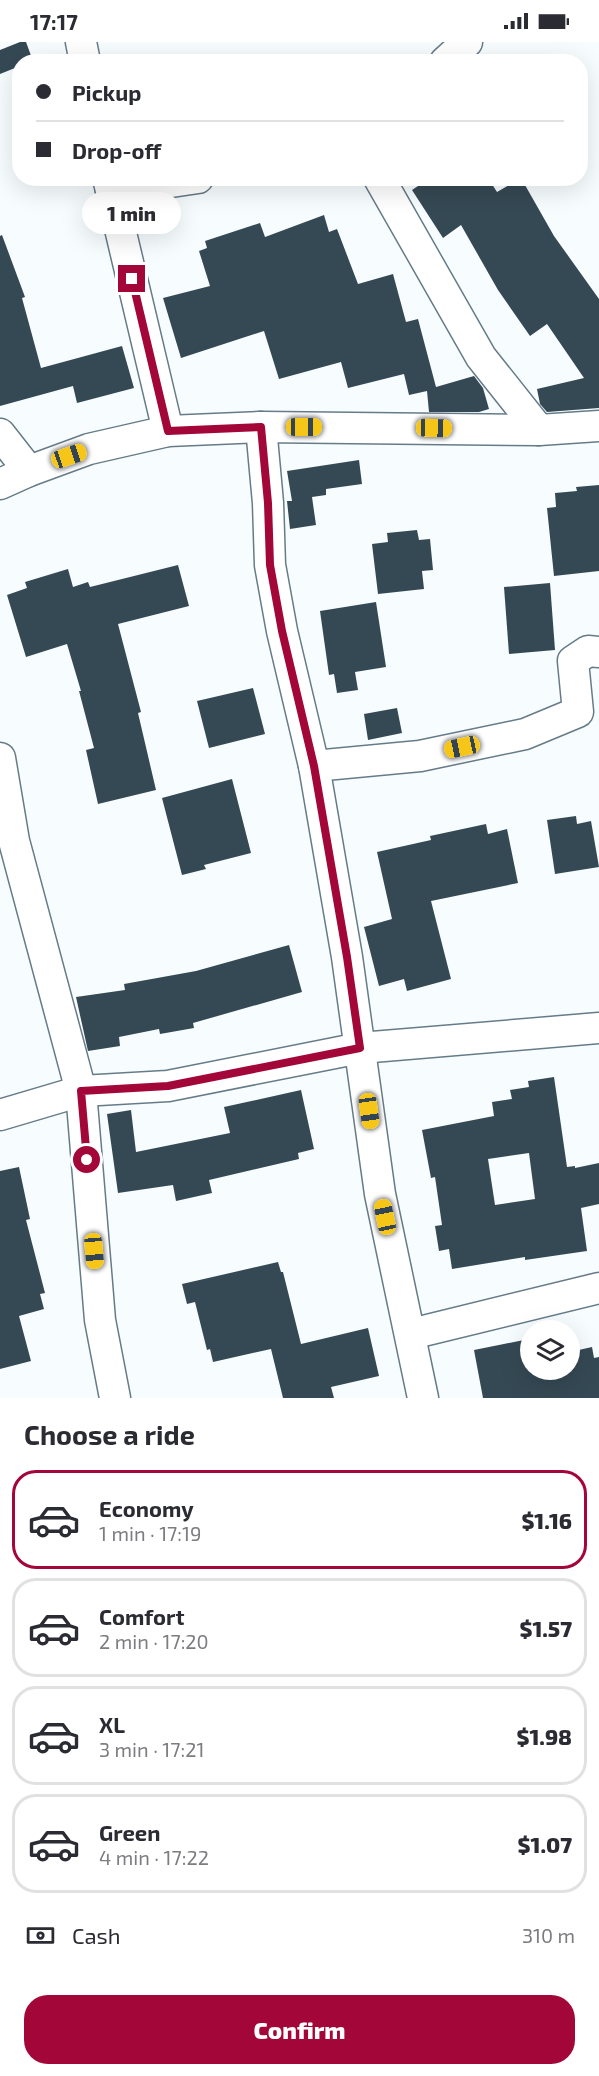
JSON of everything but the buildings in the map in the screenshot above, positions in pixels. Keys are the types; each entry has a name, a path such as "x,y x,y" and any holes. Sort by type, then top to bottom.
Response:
{"street":[{"path":"453,54 466,42"},
{"path":"110,186 168,431"},
{"path":"384,186 481,357 539,430"},
{"path":"0,484 89,449 168,431 261,427 539,430 599,426"},
{"path":"261,427 268,503 270,565 282,631 314,766 347,957 380,1194 423,1398"},
{"path":"0,434 29,471"},
{"path":"314,766 420,756 525,734 578,712 573,661 588,651 599,652"},
{"path":"0,758 14,841 81,1091 100,1320 115,1398"},
{"path":"0,1115 81,1091 168,1086 360,1048 599,1028"},
{"path":"411,1334 599,1288"}],"route":[{"path":"87,1160 81,1091 168,1086 360,1048 347,957 328,858 314,766 282,631 270,565 268,503 261,427 168,431 132,279"}]}
